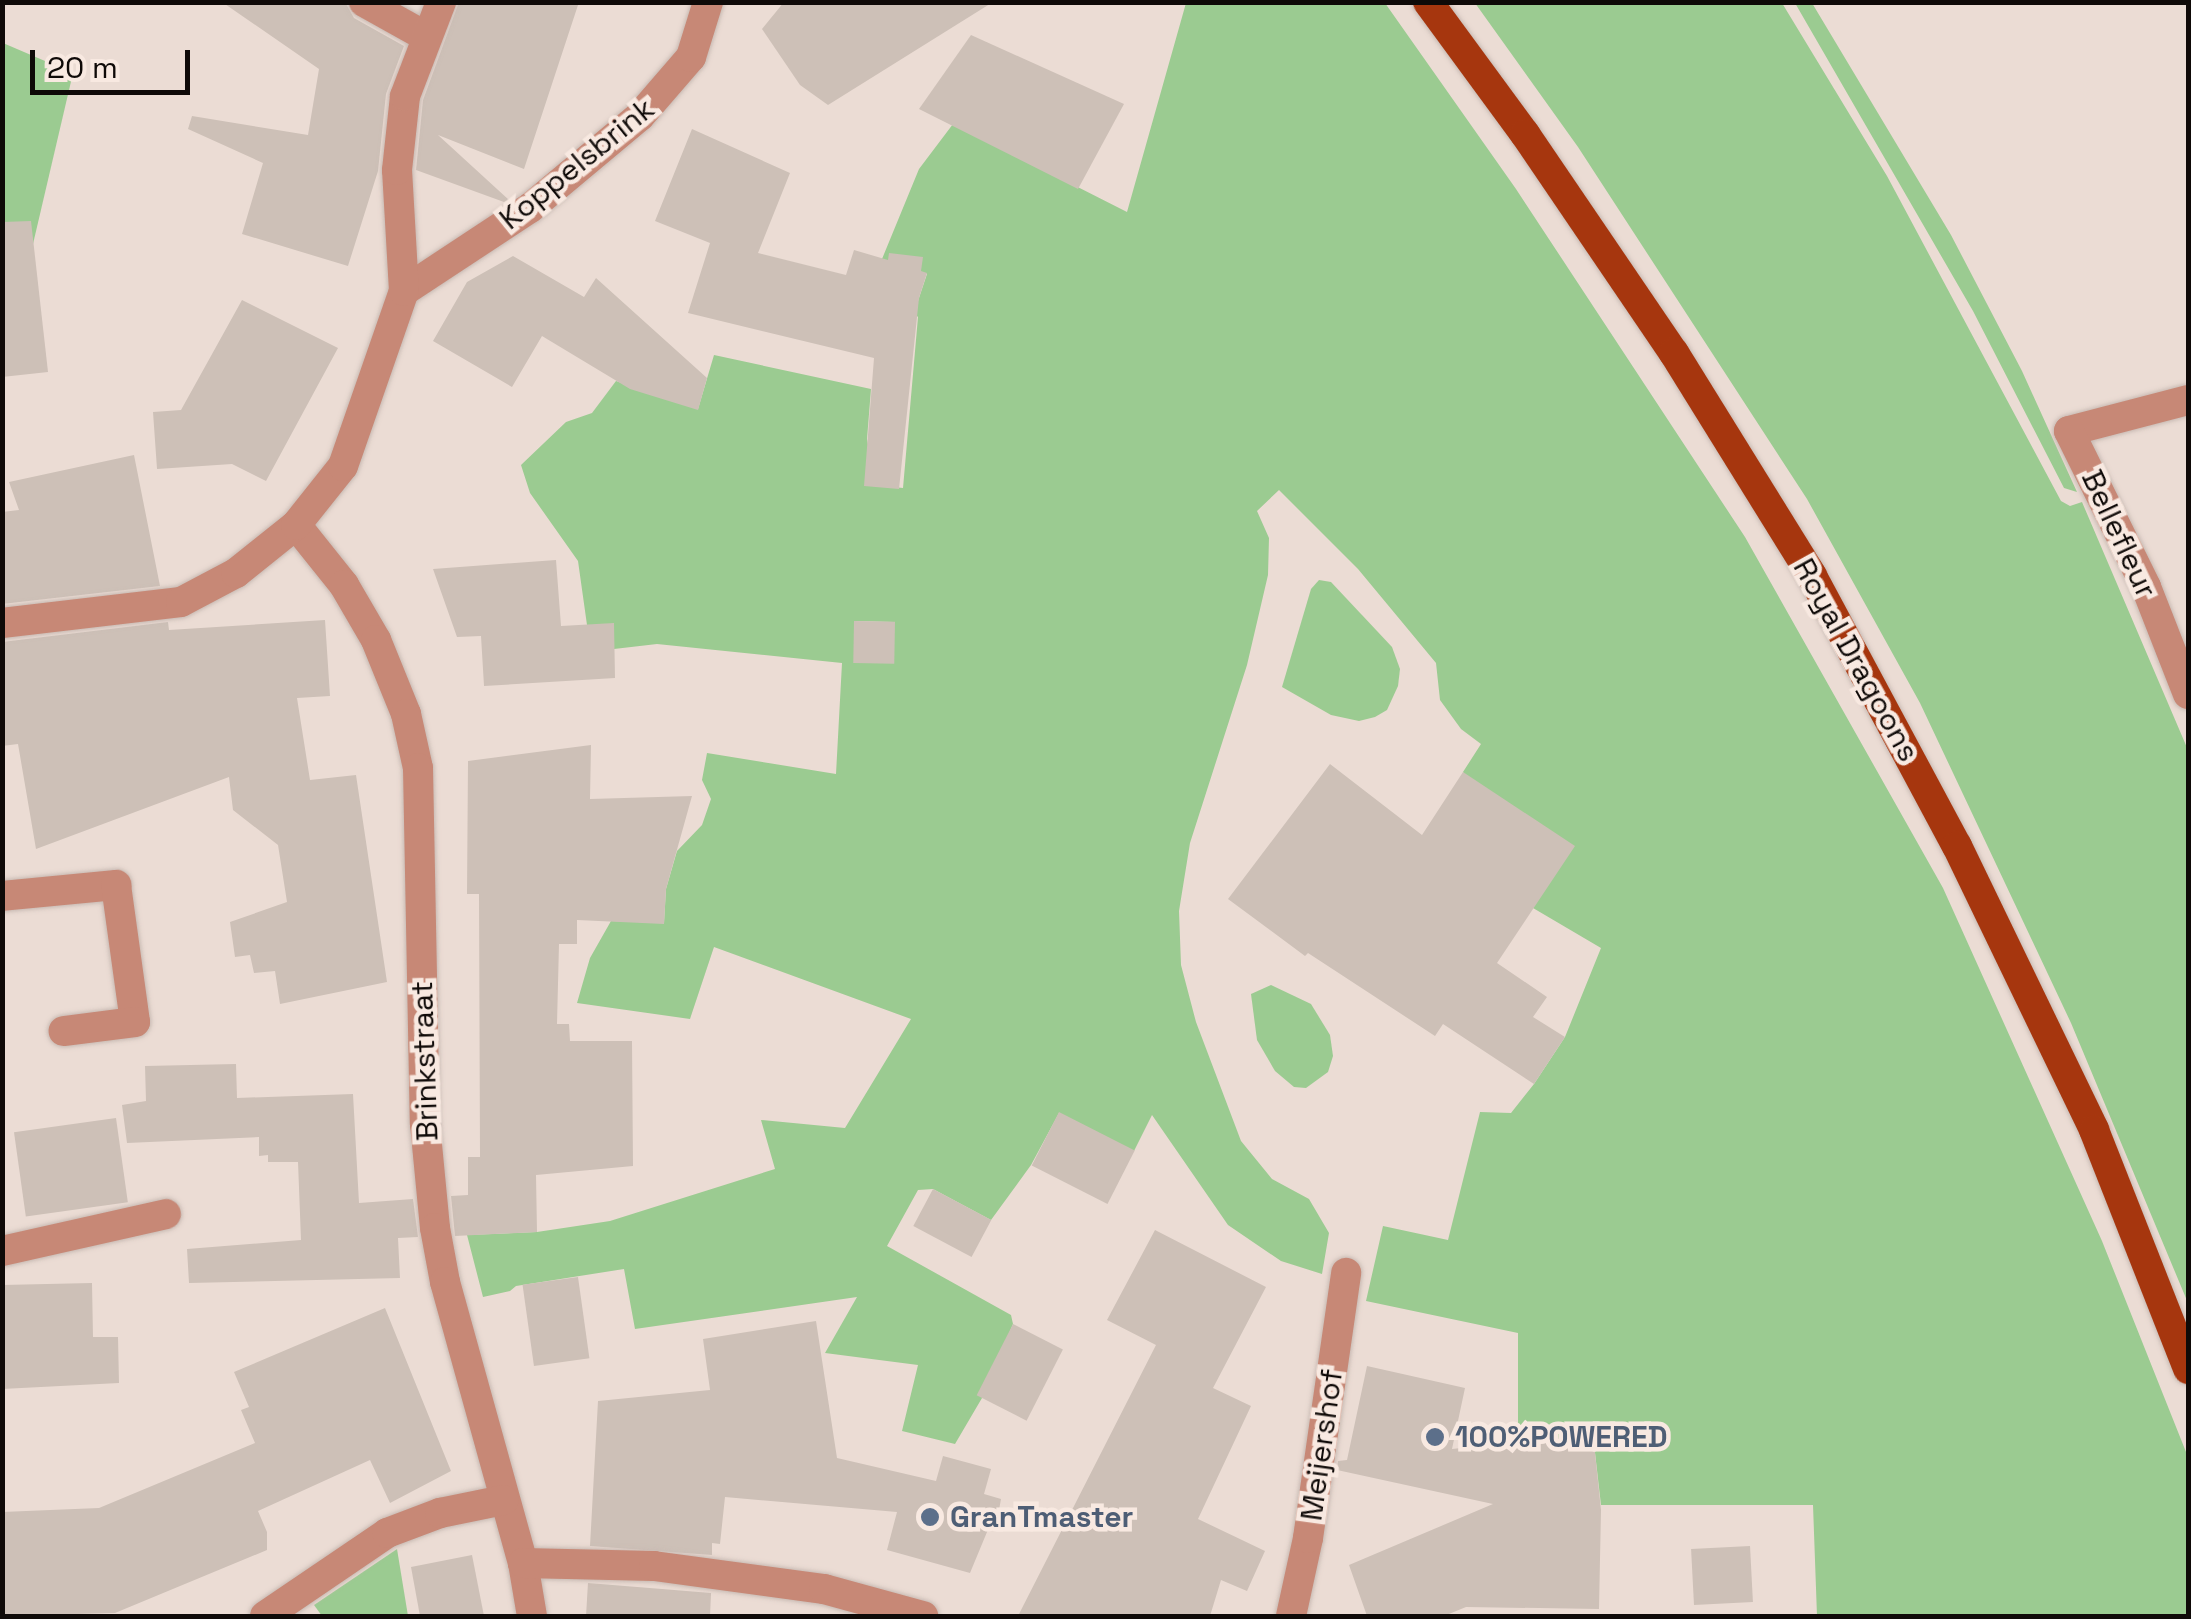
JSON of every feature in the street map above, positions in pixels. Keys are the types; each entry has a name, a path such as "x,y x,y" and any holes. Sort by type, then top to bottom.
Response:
{"main road":[{"name":"Royal Dragoons","path":"1428,2 1526,134 1664,337 1812,576 1957,846 2094,1130 2188,1370"}],"street":[{"path":"364,2 425,36"},
{"path":"2,623 181,602 236,573 296,524 343,466 404,291 397,170 405,96 441,2"},
{"name":"Koppelsbrink","path":"404,291 530,208 640,116 691,57 708,2"},
{"name":"Bellefleur","path":"2188,400 2070,431 2146,587 2188,694"},
{"name":"Brinkstraat","path":"296,524 344,585 376,640 406,714 418,768 426,1124 435,1228 445,1282 524,1563 532,1616"},
{"path":"2,896 116,885 135,1022 64,1031"},
{"path":"2,1251 166,1214"},
{"name":"Meijershof","path":"1291,1616 1308,1538 1346,1273"},
{"path":"265,1616 387,1533 440,1513 504,1500"},
{"path":"524,1563 654,1566 824,1589 923,1616"}],"green space":[{"path":"1186,3 1385,3 1516,189 1745,537 1943,888 2102,1241 2188,1457 2188,1616 1817,1616 1813,1505 1601,1505 1593,1435 1518,1442 1518,1333 1366,1301 1383,1226 1448,1240 1480,1112 1511,1113 1534,1084 1565,1037 1601,948 1533,908 1463,772 1481,744 1461,729 1440,700 1436,663 1358,569 1279,490 1257,511 1269,538 1268,575 1247,665 1190,843 1179,911 1181,965 1196,1022 1241,1141 1272,1179 1309,1199 1329,1233 1322,1274 1281,1261 1228,1225 1152,1115 1134,1151 1059,1113 1031,1165 991,1220 933,1189 918,1190 887,1246 1011,1315 1013,1324 982,1398 955,1444 902,1431 918,1365 825,1353 857,1297 635,1329 624,1269 516,1286 483,1297 467,1235 537,1232 610,1221 775,1169 761,1120 845,1128 911,1019 714,947 690,1019 577,1003 590,958 611,921 664,923 666,889 677,851 702,825 711,799 702,780 707,753 836,774 842,663 657,644 614,649 587,625 578,561 530,493 521,465 566,422 592,413 616,381 698,409 714,355 871,389 867,439 875,485 903,488 918,317 914,313 927,274 882,259 919,169 953,124 1127,212","holes":["854,621 894,622 894,663 855,662"]},
{"path":"1475,3 1782,3 1887,176 2061,501 2070,506 2082,502 2188,750 2188,1303 2071,1023 1920,703 1807,499 1578,147"},
{"path":"1795,3 1812,3 1951,235 2022,371 2077,492 2064,488 1973,311"},
{"path":"3,43 73,73 33,244 3,247"},
{"path":"1319,580 1331,582 1392,647 1400,669 1398,686 1387,710 1375,717 1359,721 1331,715 1282,687 1311,589"},
{"path":"1271,985 1311,1004 1330,1035 1333,1056 1328,1072 1306,1088 1294,1087 1275,1071 1257,1040 1251,994"},
{"path":"397,1549 408,1616 322,1616 314,1605"}],"building":[{"path":"222,2 345,2 354,18 404,46 386,94 378,171 348,266 242,234 263,163 188,129 192,116 308,135 319,69"},
{"path":"459,2 579,2 524,169 438,135 509,200 504,202 416,170 423,100"},
{"path":"784,2 993,2 828,105 800,85 762,29"},
{"path":"971,35 1124,104 1078,189 919,109"},
{"path":"692,129 790,173 758,253 846,275 854,250 888,260 889,253 923,257 921,271 927,273 919,298 899,489 864,486 874,358 688,313 710,243 655,221"},
{"path":"31,221 48,372 2,377 2,222"},
{"path":"513,256 584,297 596,278 707,378 698,410 630,389 542,336 512,387 433,341 467,282"},
{"path":"242,300 338,348 266,481 232,464 157,469 153,412 181,410"},
{"path":"134,455 160,586 2,604 2,512 19,510 9,482"},
{"path":"556,560 561,626 614,623 615,678 484,686 481,636 457,637 433,569"},
{"path":"325,620 330,696 297,698 310,780 356,775 387,982 280,1004 275,971 254,973 250,955 235,957 230,922 287,902 278,845 233,810 229,777 36,849 18,744 2,746 2,642 168,622 169,630"},
{"path":"854,621 895,622 894,664 853,663"},
{"path":"591,745 590,799 692,796 666,889 664,924 577,920 577,944 559,944 557,1024 569,1024 570,1041 632,1041 633,1166 536,1175 537,1232 455,1236 451,1196 468,1195 468,1157 480,1157 479,894 467,894 468,761"},
{"path":"1330,764 1422,835 1463,772 1575,846 1497,963 1547,997 1533,1017 1565,1037 1534,1084 1443,1024 1435,1036 1308,953 1305,956 1228,899"},
{"path":"236,1064 237,1098 353,1094 359,1203 413,1199 418,1237 398,1238 400,1278 189,1283 187,1249 301,1240 298,1162 268,1162 268,1155 259,1156 259,1137 127,1143 122,1105 146,1101 145,1066"},
{"path":"1059,1112 1135,1151 1107,1204 1032,1165"},
{"path":"116,1118 128,1202 26,1217 14,1132"},
{"path":"933,1189 991,1220 972,1257 913,1226"},
{"path":"1155,1230 1266,1287 1213,1388 1251,1406 1198,1519 1265,1551 1247,1591 1221,1580 1210,1616 1018,1616 1156,1345 1107,1320"},
{"path":"578,1277 589,1358 534,1366 523,1285"},
{"path":"92,1283 93,1337 118,1337 119,1383 2,1389 2,1285"},
{"path":"385,1308 451,1471 390,1503 370,1460 258,1511 267,1532 267,1550 115,1613 2,1616 2,1512 99,1508 255,1443 241,1410 249,1407 234,1372"},
{"path":"816,1321 837,1458 936,1481 943,1456 991,1469 984,1494 1001,1499 997,1521 992,1520 970,1573 887,1550 897,1512 725,1497 720,1544 712,1543 712,1555 590,1546 598,1401 710,1390 703,1339"},
{"path":"1013,1324 1063,1349 1027,1421 977,1395"},
{"path":"1367,1366 1465,1388 1452,1449 1593,1434 1601,1510 1599,1609 1466,1607 1444,1616 1367,1616 1349,1565 1493,1504 1337,1470 1338,1461 1347,1460"},
{"path":"1750,1546 1753,1602 1694,1605 1691,1549"},
{"path":"472,1555 484,1616 420,1616 411,1567"},
{"path":"588,1583 711,1593 710,1616 586,1616"}],"place":[{"name":"100%POWERED","path":"1435,1437"},
{"name":"GranTmaster","path":"930,1517"}]}
